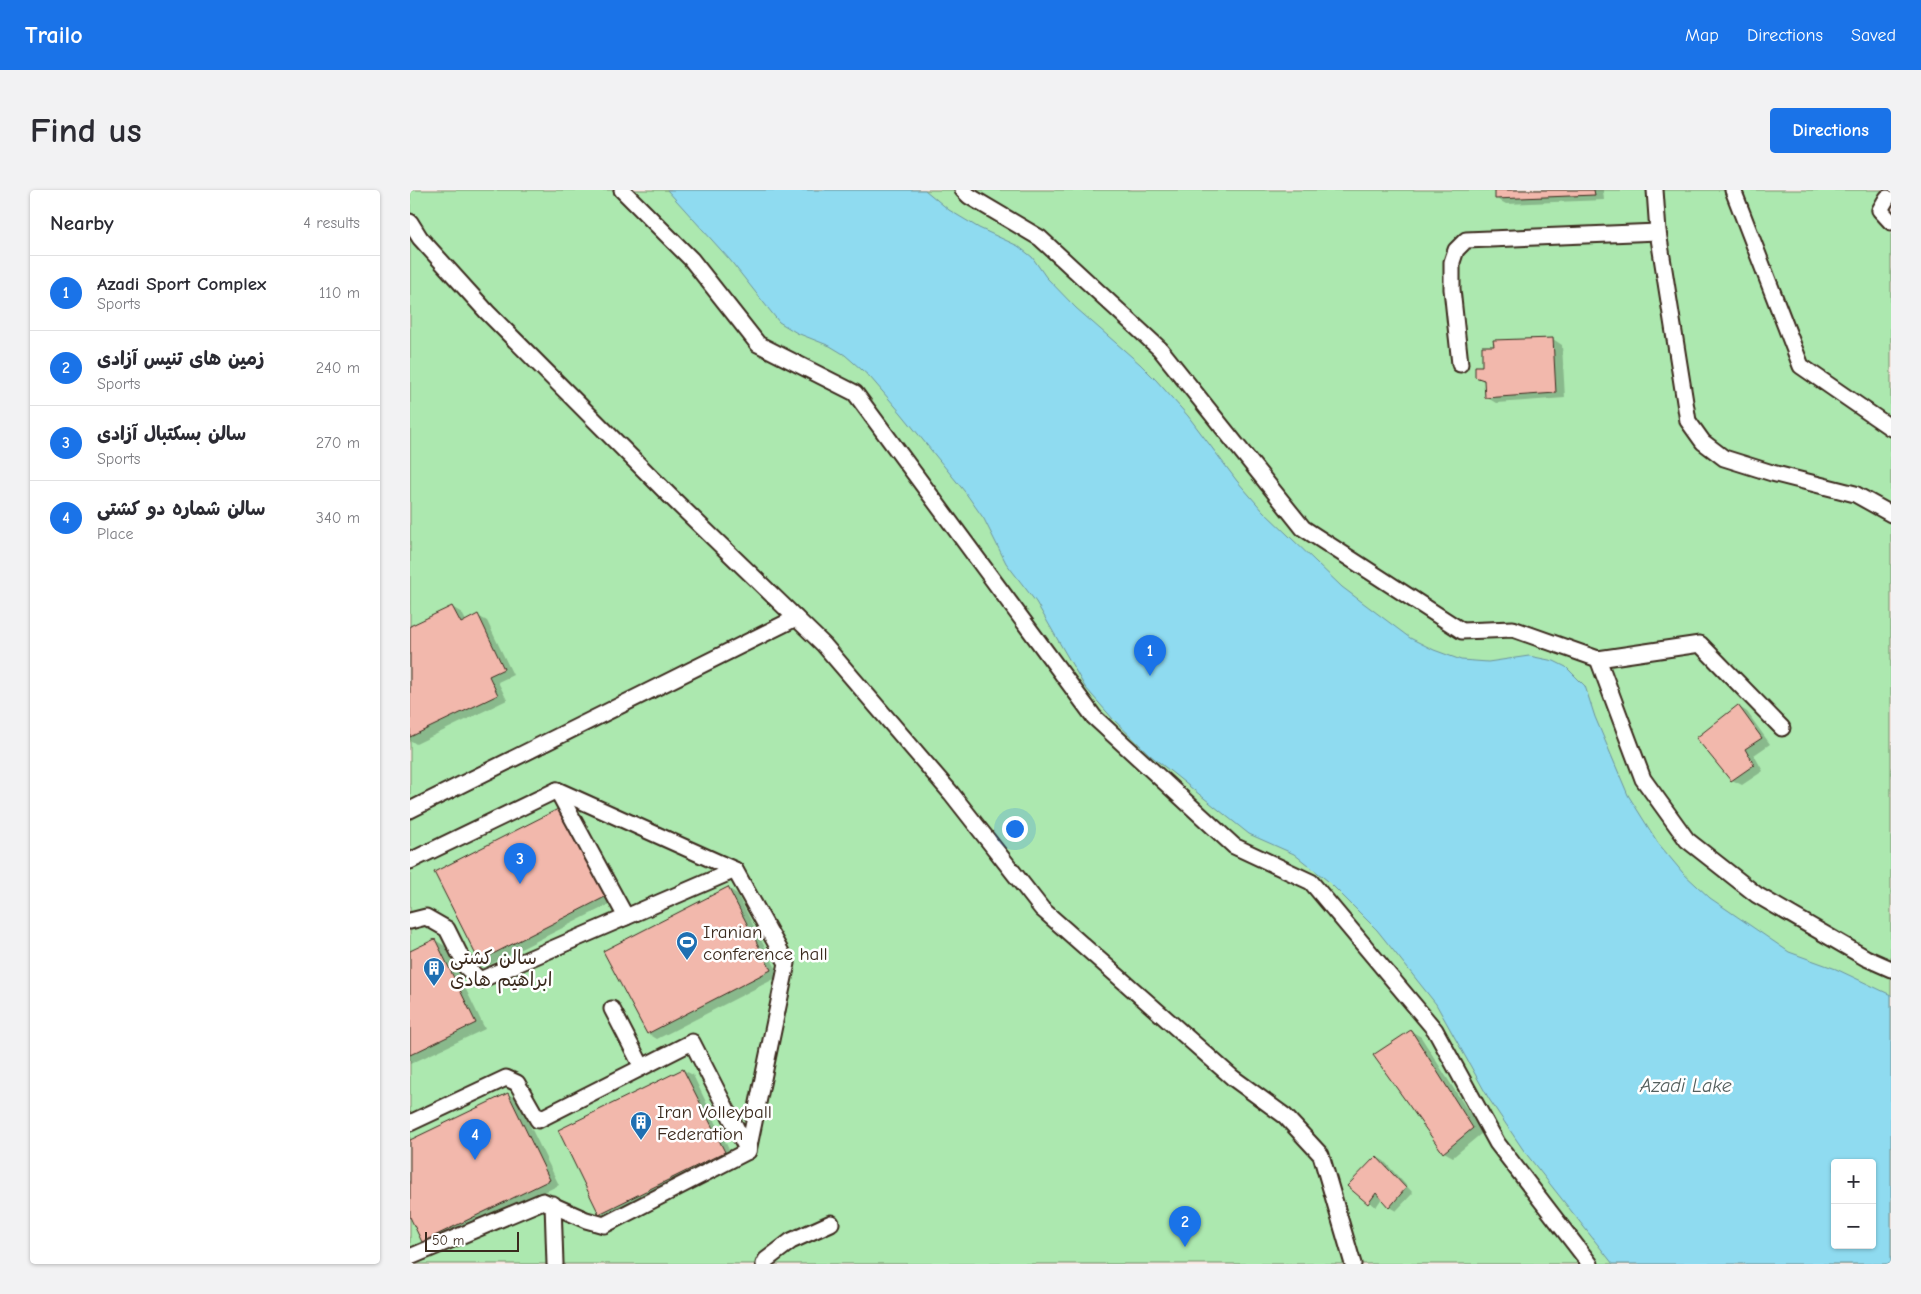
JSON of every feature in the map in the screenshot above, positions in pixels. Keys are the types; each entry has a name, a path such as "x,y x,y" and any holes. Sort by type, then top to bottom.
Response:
{"lane":[{"path":"622,190 691,259 758,344 855,393 1094,718 1234,846 1311,882 1434,1030 1497,1143 1590,1264"},
{"path":"963,190 969,196 1040,238 1160,349 1303,528 1462,631 1513,629 1598,659 1700,644 1782,728"},
{"path":"1655,190 1658,232 1688,422 1703,442 1724,458 1772,473 1854,494 1891,514"},
{"path":"1733,190 1801,366 1891,428"},
{"path":"1887,198 1880,210 1891,222"},
{"path":"410,222 420,238 487,312 670,496 824,645 951,794 1042,909 1233,1078 1285,1116 1321,1155 1353,1264"},
{"path":"1460,364 1452,289 1452,262 1456,250 1466,240 1658,232"},
{"path":"410,810 796,618"},
{"path":"1598,659 1643,779 1687,840 1757,895 1866,958 1891,969"},
{"path":"410,861 557,790 735,870 787,963 748,1151"},
{"path":"557,790 626,917"},
{"path":"410,921 426,917 447,928 466,968 480,980 735,870"},
{"path":"612,1009 642,1067"},
{"path":"410,1123 506,1078 517,1083 538,1120 692,1042 748,1151"},
{"path":"410,1257 544,1201 586,1220 604,1225 748,1151"},
{"path":"553,1204 555,1264"},
{"path":"764,1264 766,1260 791,1242 831,1223"}],"green space":[{"path":"410,190 1891,190 1891,1264 410,1264"}],"water":[{"name":"Azadi Lake","path":"667,190 925,190 949,210 979,228 1018,246 1032,257 1046,277 1076,308 1156,380 1188,416 1237,481 1263,511 1342,587 1410,638 1434,650 1461,660 1488,662 1529,656 1554,661 1566,667 1585,686 1595,717 1628,795 1658,843 1683,873 1710,898 1789,952 1836,969 1891,995 1891,1264 1613,1264 1524,1151 1489,1099 1436,1004 1377,930 1328,881 1294,854 1249,834 1150,755 1113,719 1085,687 1036,602 1006,563 984,519 965,492 901,413 870,377 845,355 830,346 797,333 779,322 730,260"}],"building":[{"path":"1495,190 1594,190 1595,195 1495,199"},
{"path":"1553,338 1556,393 1485,398 1484,380 1475,377 1475,366 1482,366 1482,346 1494,346 1493,340"},
{"path":"452,606 461,623 478,614 504,669 489,676 498,695 410,737 410,626"},
{"path":"1738,705 1762,738 1745,749 1754,765 1731,781 1696,738"},
{"path":"562,807 607,896 479,961 434,872"},
{"name":"Iranian conference hall","path":"728,887 771,970 647,1034 603,951"},
{"name":"سالن کشتی ابراهیم هادی","path":"435,939 476,1023 410,1055 410,951"},
{"path":"1411,1030 1473,1128 1443,1153 1373,1055"},
{"name":"Iran Volleyball Federation","path":"683,1069 725,1152 599,1214 558,1130"},
{"path":"508,1093 550,1180 422,1242 410,1217 410,1140"},
{"path":"1376,1156 1406,1188 1389,1208 1376,1193 1368,1204 1347,1186"}],"place":[{"name":"Azadi Sport Complex","path":"1150,676"},
{"name":"سالن بسکتبال آزادی","path":"520,884"},
{"name":"Iranian conference hall","path":"687,961"},
{"name":"سالن کشتی ابراهیم هادی","path":"434,987"},
{"name":"Iran Volleyball Federation","path":"641,1141"},
{"name":"سالن شماره دو کشتی","path":"475,1160"},
{"name":"زمین های تنیس آزادی","path":"1185,1247"}]}
